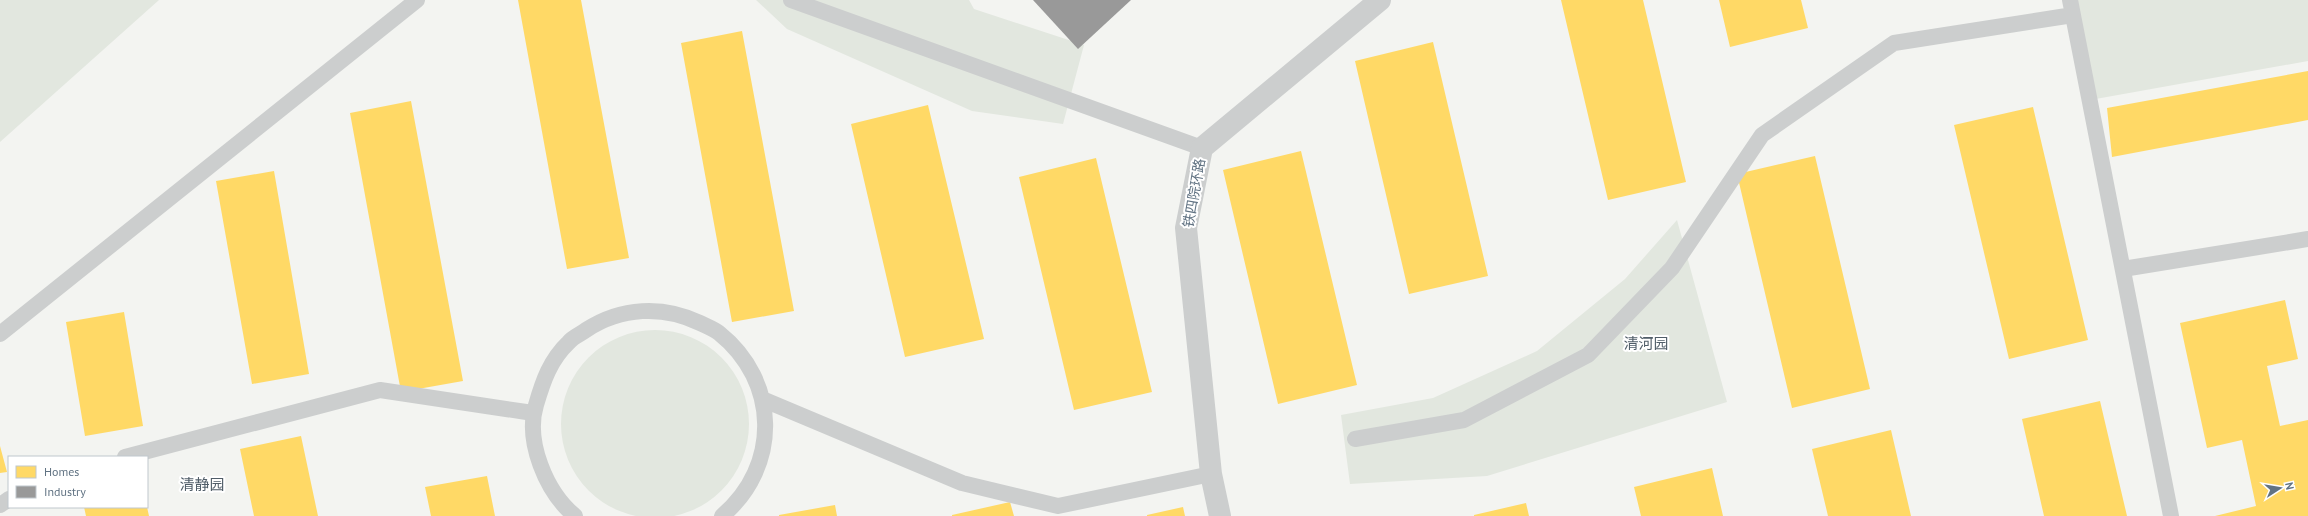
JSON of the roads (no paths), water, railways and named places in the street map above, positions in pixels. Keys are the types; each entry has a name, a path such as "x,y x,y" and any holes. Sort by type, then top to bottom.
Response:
{"street":[{"name":"铁四院环路","path":"1220,516 1211,474 1186,228 1202,148 1380,0"}],"lane":[{"path":"0,334 417,0"},
{"path":"791,0 1202,148"},
{"path":"1355,439 1464,420 1588,355 1672,268 1762,135 1894,43 2072,8 2171,516"},
{"path":"2123,269 2308,239"},
{"path":"574,516 549,487 536,453 533,413 545,374 569,341 603,319 642,309 682,314 718,332 746,362 762,399 766,436 757,472 738,503 722,516"},
{"path":"129,456 380,390 533,413"},
{"path":"762,399 962,483 1058,506 1211,474"},
{"path":"0,506 8,500"}],"district":[{"name":"清河园","path":"1646,344"},
{"name":"清静园","path":"202,485"}]}
